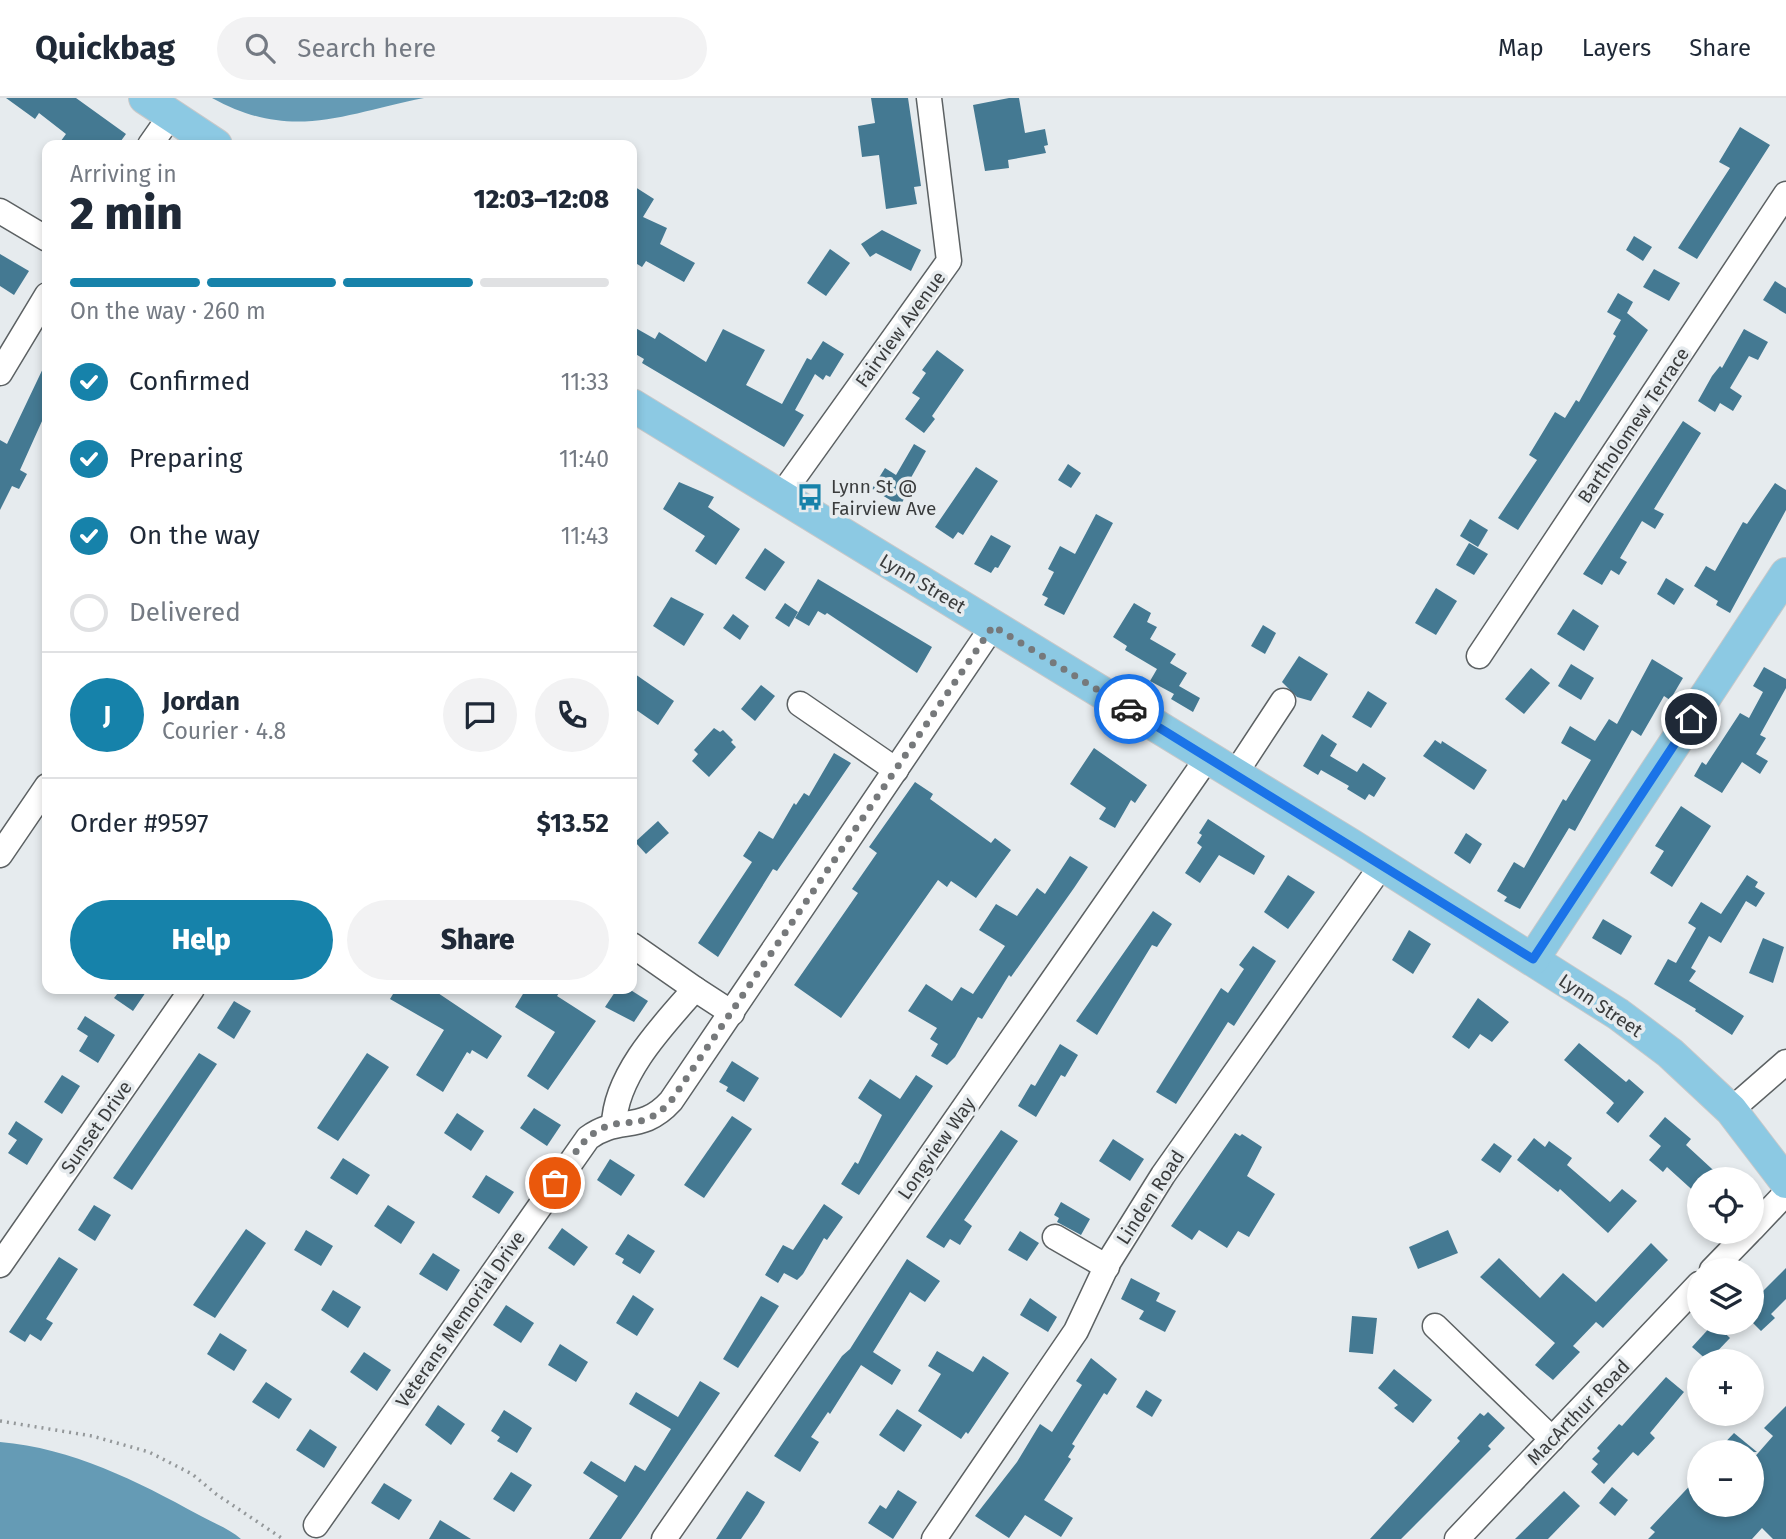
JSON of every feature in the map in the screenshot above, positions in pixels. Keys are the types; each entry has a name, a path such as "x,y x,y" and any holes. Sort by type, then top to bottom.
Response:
{"main road":[{"path":"145,98 208,140"},
{"name":"Lynn Street","path":"637,408 1208,757 1618,1014 1670,1053 1731,1110 1786,1182"},
{"path":"1533,959 1786,574"}],"street":[{"name":"Fairview Avenue","path":"780,497 949,261 929,98"},
{"path":"154,140 171,115"},
{"name":"Bartholomew Terrace","path":"1479,656 1786,194"},
{"path":"0,211 42,236"},
{"path":"0,373 42,303"},
{"name":"Veterans Memorial Drive","path":"316,1525 588,1138 614,1125 632,1125 658,1116 671,1101 993,626"},
{"path":"1235,774 1283,701"},
{"path":"800,704 896,770"},
{"name":"Longview Way","path":"664,1539 1208,757"},
{"path":"0,855 42,793"},
{"name":"Linden Road","path":"934,1539 1076,1331 1107,1267 1163,1175 1382,865"},
{"path":"637,948 732,1013"},
{"path":"614,1125 617,1097 627,1076 695,989"},
{"name":"Sunset Drive","path":"0,1265 189,994"},
{"path":"1731,1110 1786,1062"},
{"path":"1764,1216 1786,1193"},
{"path":"1055,1237 1107,1267"},
{"path":"1724,1258 1738,1244"},
{"name":"MacArthur Road","path":"1457,1539 1687,1297"},
{"path":"1435,1326 1552,1439"}],"path":[{"path":"0,1421 92,1436 149,1451 192,1474 216,1494 283,1539"}],"water":[{"path":"212,98 424,98 342,117 293,122 267,119"},
{"path":"0,1442 53,1451 103,1468 152,1490 241,1539 0,1539"}],"building":[{"path":"6,98 76,98 126,134 122,140 62,140 66,134 39,113 35,119"},
{"path":"871,98 908,98 921,186 914,187 917,204 886,209 879,155 862,157 858,126 875,123"},
{"path":"1019,98 1025,133 1045,129 1048,145 1044,146 1046,153 1008,160 1009,168 985,171 973,105"},
{"path":"1740,127 1770,145 1697,259 1678,248 1730,168 1719,162"},
{"path":"637,188 654,199 643,217 667,228 660,244 695,263 684,282 646,261 642,267 637,264"},
{"path":"882,230 921,250 911,271 876,253 870,257 861,244"},
{"path":"1634,236 1652,247 1643,261 1626,250"},
{"path":"830,249 850,263 826,296 807,283"},
{"path":"0,254 29,271 14,295 0,286"},
{"path":"1654,269 1680,283 1669,301 1643,287"},
{"path":"1775,281 1786,288 1786,314 1763,300"},
{"path":"1618,293 1633,302 1627,313 1648,330 1518,530 1498,518 1537,460 1529,455 1555,412 1565,418 1576,400 1579,402 1616,336 1613,334 1621,320 1607,312"},
{"path":"637,329 655,339 659,332 706,362 723,329 765,350 746,385 782,404 807,358 811,360 823,341 844,354 830,377 826,375 823,380 815,374 795,410 804,415 784,447 642,363 644,359 637,355"},
{"path":"1744,329 1768,342 1758,360 1749,356 1730,388 1742,396 1733,411 1720,403 1715,412 1698,401 1712,376 1720,366 1722,368"},
{"path":"937,350 964,370 932,416 935,419 924,433 905,419 920,398 912,393 926,373 922,370"},
{"path":"42,370 42,421 20,470 27,474 19,489 12,486 0,510 0,440 7,444"},
{"path":"1683,421 1701,433 1654,509 1664,514 1655,529 1642,521 1620,558 1627,562 1619,575 1611,570 1602,585 1583,574"},
{"path":"914,444 926,451 908,483 912,485 900,506 872,489 885,468 896,475"},
{"path":"1068,464 1081,473 1071,488 1058,480"},
{"path":"976,467 998,481 963,535 958,532 953,539 935,527"},
{"path":"679,482 714,497 708,507 740,529 716,565 695,551 705,536 663,509"},
{"path":"1775,483 1786,490 1786,510 1730,613 1716,605 1718,601 1694,586 1706,566 1715,571 1743,522 1747,524"},
{"path":"1096,514 1113,523 1064,615 1044,605 1048,598 1042,595 1054,572 1048,569 1060,546 1075,554"},
{"path":"1470,519 1488,530 1478,547 1460,536"},
{"path":"991,535 1011,546 998,568 995,567 991,573 974,564"},
{"path":"1469,543 1488,554 1474,575 1456,565"},
{"path":"765,548 785,562 765,591 745,578"},
{"path":"1666,578 1684,589 1674,605 1657,594"},
{"path":"818,579 932,647 917,673 827,613 825,615 818,611 809,626 795,618"},
{"path":"1436,588 1457,601 1436,635 1415,623"},
{"path":"671,597 704,614 684,646 653,626"},
{"path":"785,603 798,612 789,627 775,618"},
{"path":"1134,603 1151,613 1147,622 1157,627 1150,639 1176,654 1170,663 1187,673 1179,686 1200,698 1193,712 1171,699 1174,694 1150,681 1157,669 1125,650 1127,646 1113,637"},
{"path":"1573,609 1599,626 1584,651 1557,634"},
{"path":"733,614 749,626 740,640 723,628"},
{"path":"1263,625 1276,633 1265,654 1251,646"},
{"path":"1299,656 1328,674 1311,701 1297,697 1282,682"},
{"path":"1652,659 1683,678 1670,700 1664,696 1641,736 1632,730 1575,831 1569,828 1520,909 1504,901 1507,897 1497,891 1514,862 1524,868 1563,799 1566,801 1591,760 1561,743 1570,726 1595,741 1609,719 1617,724"},
{"path":"1571,664 1594,678 1581,700 1558,686"},
{"path":"1764,667 1786,679 1786,688 1760,735 1766,738 1756,754 1768,761 1760,774 1742,762 1722,793 1694,776 1702,762 1706,765 1740,713 1749,718 1763,692 1753,686"},
{"path":"1531,668 1550,683 1524,714 1505,699"},
{"path":"637,675 674,701 658,725 637,710"},
{"path":"761,685 775,696 755,721 741,709"},
{"path":"1368,691 1387,703 1371,728 1352,717"},
{"path":"714,728 720,732 723,730 736,747 709,777 692,761 698,754 694,750"},
{"path":"1322,734 1337,744 1330,756 1357,772 1363,763 1386,778 1374,797 1369,794 1365,800 1347,789 1349,786 1321,770 1318,775 1303,766"},
{"path":"1435,740 1441,744 1442,741 1487,770 1474,790 1423,756"},
{"path":"1094,748 1147,785 1135,803 1131,800 1115,828 1099,819 1106,808 1070,784"},
{"path":"834,753 851,763 777,871 773,869 718,957 698,943 752,862 743,856 759,831 773,839 794,803 796,805 804,793 809,796"},
{"path":"915,782 933,794 930,799 991,843 995,838 1011,850 976,898 951,881 947,887 938,880 841,1018 794,985 858,893 852,889 877,853 869,847"},
{"path":"1681,806 1711,826 1672,887 1650,873 1664,851 1655,846"},
{"path":"1208,819 1265,856 1254,875 1219,855 1200,883 1185,873 1202,847 1197,843 1202,835 1199,833"},
{"path":"658,821 669,833 646,854 637,844 637,840"},
{"path":"1466,833 1482,844 1470,864 1454,853"},
{"path":"1070,856 1088,867 1074,888 1011,977 1009,975 982,1019 978,1017 955,1057 947,1065 931,1056 938,1044 930,1039 937,1028 908,1011 926,984 952,1001 961,987 973,994 1005,946 979,930 996,904 1017,916 1037,888 1045,894"},
{"path":"1288,875 1315,892 1288,929 1264,912"},
{"path":"1747,875 1758,882 1755,887 1765,893 1756,907 1746,901 1721,943 1709,936 1691,968 1696,971 1689,981 1744,1016 1732,1035 1654,984 1668,959 1676,963 1696,928 1688,923 1701,902 1721,914"},
{"path":"1153,911 1172,924 1157,947 1152,945 1097,1035 1076,1021"},
{"path":"1603,919 1632,936 1621,955 1592,938"},
{"path":"1409,930 1431,944 1413,974 1392,960"},
{"path":"1763,938 1784,947 1773,983 1749,973"},
{"path":"1253,946 1276,961 1234,1026 1228,1022 1176,1104 1156,1092 1221,988 1228,993 1244,969 1239,965"},
{"path":"117,994 145,994 133,1011 114,998"},
{"path":"393,994 439,994 502,1036 487,1059 472,1050 470,1054 467,1052 443,1092 416,1075 444,1030 390,999"},
{"path":"523,994 558,994 557,996 596,1021 548,1090 527,1076 555,1032 515,1007"},
{"path":"614,994 637,994 648,1001 634,1022 605,1007"},
{"path":"1478,998 1509,1022 1492,1042 1480,1034 1469,1049 1452,1037"},
{"path":"234,1001 251,1011 234,1039 217,1028"},
{"path":"85,1016 115,1035 98,1063 79,1051 88,1036 77,1029"},
{"path":"1579,1043 1626,1082 1629,1079 1644,1092 1618,1123 1606,1113 1614,1103 1564,1060"},
{"path":"1060,1044 1078,1055 1065,1077 1061,1075 1036,1117 1018,1106 1031,1084 1035,1086"},
{"path":"199,1053 217,1064 132,1190 113,1178"},
{"path":"367,1053 389,1067 338,1141 317,1128"},
{"path":"732,1061 759,1078 744,1102 726,1091 728,1087 719,1082"},
{"path":"62,1075 80,1086 62,1114 44,1102"},
{"path":"916,1075 933,1086 859,1195 841,1184 855,1162 858,1164 882,1115 858,1098 870,1079 900,1099"},
{"path":"534,1108 561,1125 547,1146 520,1128"},
{"path":"457,1113 484,1131 471,1151 444,1133"},
{"path":"732,1116 752,1129 704,1198 684,1185"},
{"path":"1665,1117 1691,1139 1686,1145 1710,1167 1687,1167 1687,1185 1667,1167 1663,1172 1649,1160 1661,1146 1649,1136"},
{"path":"16,1121 43,1139 27,1165 8,1153 17,1140 8,1134"},
{"path":"1001,1130 1018,1141 964,1220 972,1226 960,1245 950,1239 944,1248 926,1237"},
{"path":"1235,1133 1240,1136 1242,1134 1262,1147 1247,1176 1275,1194 1249,1237 1238,1231 1227,1248 1199,1230 1192,1240 1171,1226"},
{"path":"1534,1138 1545,1147 1549,1141 1572,1158 1567,1165 1610,1202 1622,1189 1637,1201 1608,1233 1560,1189 1558,1192 1517,1160"},
{"path":"1113,1139 1144,1159 1130,1181 1099,1161"},
{"path":"1494,1143 1512,1156 1500,1173 1481,1160"},
{"path":"343,1158 370,1175 357,1195 330,1178"},
{"path":"610,1159 635,1175 621,1196 597,1180"},
{"path":"486,1175 514,1192 499,1214 472,1197"},
{"path":"1061,1202 1090,1219 1081,1235 1057,1222 1059,1218 1054,1215"},
{"path":"824,1204 843,1217 827,1240 824,1238 803,1274 797,1280 784,1273 778,1283 765,1275 783,1245 793,1250"},
{"path":"94,1205 111,1215 95,1241 78,1230"},
{"path":"388,1205 415,1222 401,1244 374,1226"},
{"path":"562,1228 588,1247 574,1266 548,1248"},
{"path":"246,1229 266,1243 215,1318 193,1305"},
{"path":"306,1230 333,1246 321,1266 294,1250"},
{"path":"1448,1230 1458,1253 1418,1269 1409,1247"},
{"path":"1020,1231 1039,1243 1027,1261 1008,1250"},
{"path":"628,1234 655,1251 640,1274 622,1263 624,1259 615,1254"},
{"path":"1651,1243 1668,1260 1603,1328 1596,1322 1573,1346 1580,1352 1553,1380 1535,1365 1555,1343 1480,1277 1499,1258 1540,1298 1563,1273 1596,1302"},
{"path":"433,1253 460,1270 447,1291 419,1274"},
{"path":"59,1257 78,1269 46,1319 53,1323 41,1341 30,1334 25,1342 9,1332"},
{"path":"907,1259 940,1281 925,1302 910,1292 873,1352 901,1370 892,1385 861,1365 830,1414 828,1412 811,1437 819,1442 800,1472 774,1456 842,1356 850,1349"},
{"path":"1786,1268 1786,1299 1771,1314 1775,1318 1764,1328 1764,1295 1764,1290"},
{"path":"1131,1278 1160,1293 1156,1301 1176,1311 1165,1332 1139,1319 1144,1311 1121,1299"},
{"path":"333,1290 361,1307 348,1328 321,1310"},
{"path":"633,1295 654,1309 637,1336 616,1323"},
{"path":"761,1296 779,1306 738,1368 723,1359"},
{"path":"1030,1298 1057,1317 1048,1332 1020,1315"},
{"path":"506,1305 534,1323 521,1343 493,1325"},
{"path":"1352,1316 1377,1318 1373,1354 1349,1352"},
{"path":"220,1333 247,1350 234,1371 207,1354"},
{"path":"1703,1335 1727,1335 1730,1338 1719,1349 1692,1347"},
{"path":"560,1344 588,1362 576,1382 548,1365"},
{"path":"937,1351 973,1372 983,1356 1009,1373 968,1434 966,1432 961,1439 918,1411 941,1374 928,1366"},
{"path":"364,1352 391,1370 377,1391 350,1372"},
{"path":"1091,1358 1117,1379 1107,1395 1104,1393 1072,1444 1075,1446 1068,1457 1071,1459 1044,1500 1073,1518 1061,1537 1025,1515 1009,1538 975,1516 1017,1462 1040,1424 1052,1432 1082,1385 1076,1381"},
{"path":"1394,1369 1432,1400 1413,1423 1394,1408 1398,1405 1378,1388"},
{"path":"1666,1377 1684,1392 1650,1433 1655,1438 1638,1456 1633,1452 1604,1484 1591,1472 1598,1464 1592,1459 1600,1451 1597,1448 1619,1424 1622,1426"},
{"path":"700,1381 720,1393 621,1539 589,1539 618,1496 583,1473 591,1461 625,1482 635,1465 645,1471 671,1429 629,1404 636,1392 678,1417"},
{"path":"266,1382 292,1399 279,1419 252,1402"},
{"path":"1146,1390 1162,1400 1152,1417 1136,1407"},
{"path":"438,1405 465,1424 451,1445 425,1425"},
{"path":"1786,1406 1786,1539 1773,1539 1762,1528 1752,1539 1648,1539 1655,1532 1650,1528 1687,1489 1687,1517 1764,1517 1764,1446 1773,1436 1764,1428"},
{"path":"897,1409 922,1425 904,1452 879,1435"},
{"path":"504,1410 532,1428 517,1453 497,1441 500,1437 491,1431"},
{"path":"1488,1412 1505,1428 1488,1446 1491,1449 1401,1539 1370,1539 1460,1441 1457,1438 1480,1413 1484,1416"},
{"path":"310,1429 337,1447 324,1468 296,1450"},
{"path":"1734,1433 1742,1440 1727,1440"},
{"path":"511,1472 532,1485 514,1512 493,1499"},
{"path":"384,1483 412,1500 399,1520 371,1503"},
{"path":"1612,1487 1628,1500 1615,1516 1599,1503"},
{"path":"898,1490 917,1502 893,1539 868,1523 880,1505 886,1509"},
{"path":"747,1491 765,1502 758,1514 741,1539 716,1539"},
{"path":"1564,1491 1580,1506 1548,1539 1515,1539"},
{"path":"440,1520 471,1539 429,1539"}],"way so far":[{"path":"555,1183 588,1138 598,1130 647,1121 658,1116 671,1101 993,626 1129,709"}],"place":[{"name":"Lynn St @ Fairview Ave","path":"810,497"}],"route":[{"path":"1129,709 1533,959 1691,719"}]}
